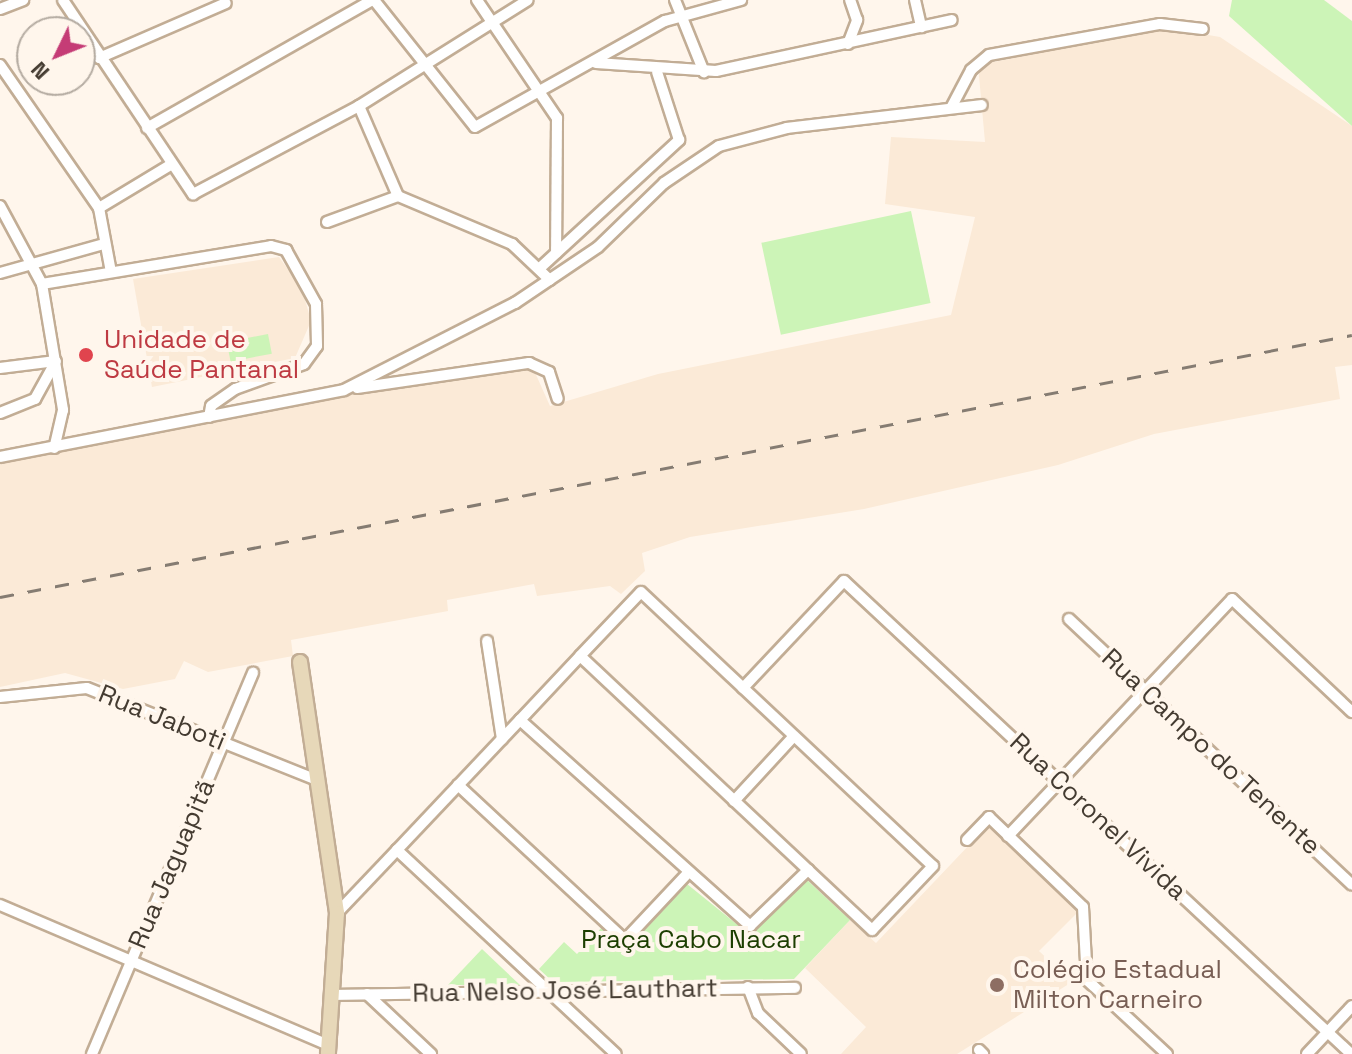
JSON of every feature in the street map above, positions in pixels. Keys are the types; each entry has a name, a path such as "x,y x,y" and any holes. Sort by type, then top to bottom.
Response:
{"street":[{"path":"0,9 23,0"},
{"path":"63,0 193,194 359,106 489,21 528,0"},
{"path":"147,128 373,0 422,65 475,127 682,15 741,0"},
{"path":"477,0 541,91 559,127 556,253"},
{"path":"675,0 704,72"},
{"path":"848,44 857,20 850,0"},
{"path":"915,0 921,27"},
{"path":"99,58 226,3"},
{"path":"596,63 657,72 704,72 952,20"},
{"path":"951,108 971,70 989,55 1160,24 1203,29"},
{"path":"0,65 99,208 100,245 111,272"},
{"path":"541,267 679,140 657,72"},
{"path":"344,390 461,335 550,280 719,146 771,131 982,105"},
{"path":"359,106 398,196"},
{"path":"99,208 172,164"},
{"path":"327,222 398,196 512,244 541,267 550,280"},
{"path":"0,206 38,268 42,284 63,410 54,448"},
{"path":"0,273 38,268 100,245"},
{"path":"42,284 271,246 292,256 316,304 317,346 294,369 235,389 211,406 209,417"},
{"path":"0,368 56,361"},
{"path":"0,413 35,399 56,361"},
{"path":"0,457 344,390 529,363 549,372 558,399"},
{"name":"Rua Coronel Vivida","path":"743,688 844,581 1351,1054"},
{"path":"337,913 580,656 641,592 933,866 872,930 580,656"},
{"path":"1008,836 1232,599 1352,712"},
{"name":"Rua Campo do Tenente","path":"1069,619 1352,885"},
{"path":"487,641 502,739"},
{"path":"0,905 328,1050 335,995 337,913 300,662"},
{"name":"Rua Jaguapitã","path":"92,1054 253,673"},
{"name":"Rua Jaboti","path":"0,697 87,688 319,781"},
{"path":"520,720 686,875 750,926 808,870"},
{"path":"734,801 794,736"},
{"path":"458,785 625,940 686,875"},
{"path":"967,840 989,817 1086,912 1087,980 1167,1054"},
{"path":"397,850 616,1054"},
{"path":"748,987 758,1013 801,1054"},
{"name":"Rua Nelso José Lauthart","path":"335,995 795,988"},
{"path":"367,994 431,1054"},
{"path":"1307,1054 1352,1006"}],"shaded area":[{"path":"1167,28 1220,37 1352,126 1352,365 1335,367 1340,399 1154,434 1058,465 864,509 690,537 642,553 645,571 621,594 610,586 537,596 534,584 447,600 448,611 291,640 293,656 208,672 184,661 175,679 123,689 65,673 0,687 0,463 346,395 533,368 550,406 658,374 951,315 975,217 885,204 891,137 985,142 978,65"},
{"path":"279,257 302,289 311,321 295,358 152,387 133,279"},
{"path":"991,822 1082,908 1039,951 1072,982 957,1054 841,1054 866,1027 805,968 850,920 876,943"}],"green space":[{"path":"1232,0 1324,0 1352,21 1352,126 1229,16"},
{"path":"911,211 931,303 781,335 761,243"},
{"path":"268,334 272,354 231,362 227,342"},
{"name":"Praça Cabo Nacar","path":"807,880 850,920 794,979 553,982 539,969 564,942 577,954 603,926 626,947 687,884 749,934"},
{"path":"482,949 520,985 448,985"}],"railway":[{"path":"0,597 1352,335"}],"place":[{"name":"Unidade de Saúde Pantanal","path":"86,355"},
{"name":"Colégio Estadual Milton Carneiro","path":"997,985"}]}
